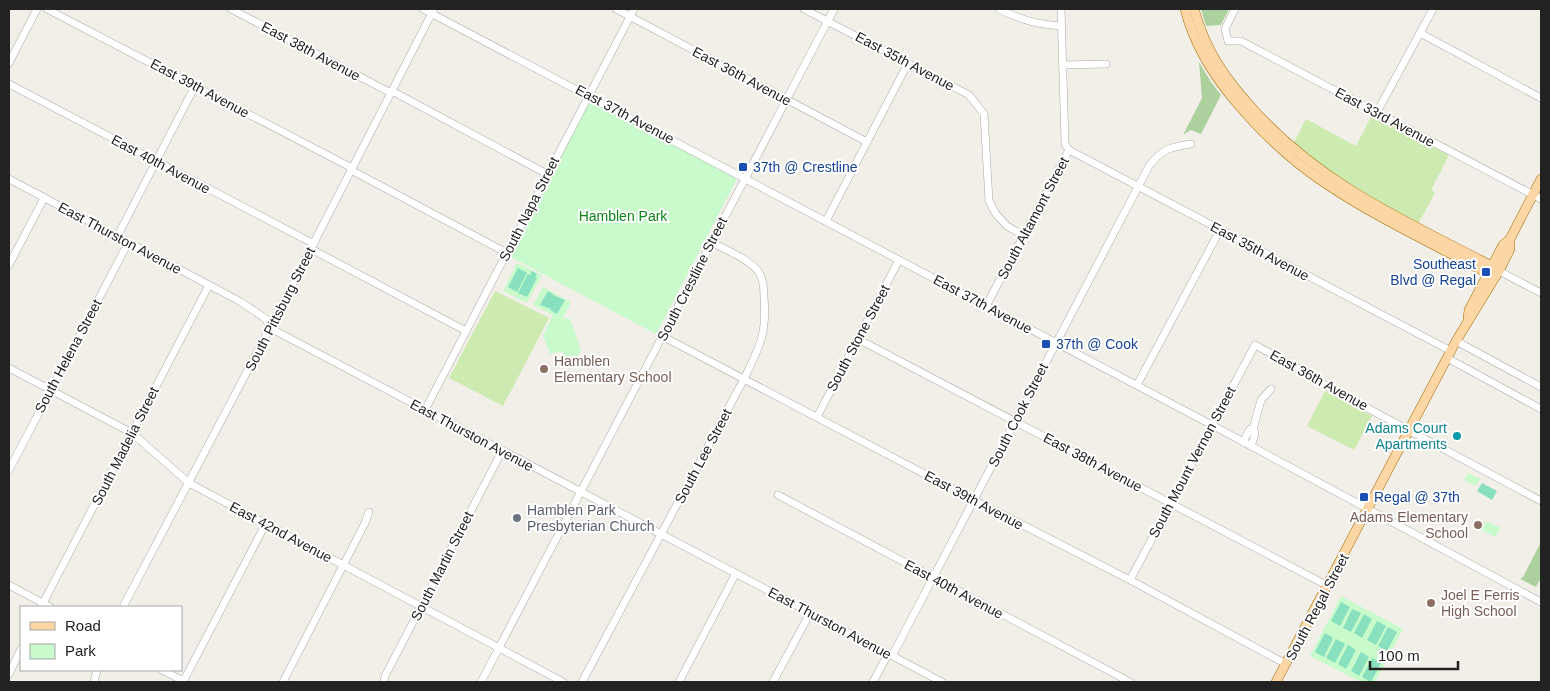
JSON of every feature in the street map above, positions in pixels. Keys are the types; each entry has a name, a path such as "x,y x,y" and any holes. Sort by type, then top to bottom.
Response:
{"main road":[{"path":"1186,9 1198,48 1220,84 1282,150 1325,183 1355,202 1494,272"},
{"path":"1194,9 1198,25 1214,60 1263,121 1288,145 1315,167 1364,199 1494,272"},
{"name":"South Regal Street","path":"1276,682 1456,341 1468,319 1474,314 1494,272 1503,245 1510,239 1537,196 1541,179"},
{"name":"South Regal Street","path":"1494,272 1510,249 1510,239"}],"street":[{"path":"9,63 37,9"},
{"name":"East 39th Avenue","path":"47,9 507,253"},
{"name":"East 37th Avenue","path":"423,9 433,11 1541,602"},
{"name":"East 36th Avenue","path":"616,9 867,142"},
{"name":"South Napa Street","path":"425,410 634,9"},
{"name":"East 35th Avenue","path":"804,9 969,95 984,114 989,201 996,214 1007,226 1023,235"},
{"name":"South Crestline Street","path":"481,682 834,9"},
{"path":"999,9 1017,18 1039,25 1061,26"},
{"name":"South Altamont Street","path":"986,306 1070,150 1065,144 1061,9"},
{"name":"East 33rd Avenue","path":"1235,9 1225,29 1228,41 1241,41 1537,196"},
{"path":"1377,112 1433,9"},
{"name":"East 38th Avenue","path":"234,10 547,174"},
{"name":"South Pittsburg Street","path":"125,606 433,11"},
{"path":"1420,33 1541,98"},
{"path":"826,221 908,62"},
{"path":"1063,65 1106,64"},
{"name":"East 40th Avenue","path":"9,84 312,246 466,331"},
{"path":"117,237 195,86"},
{"name":"South Cook Street","path":"873,682 890,655 974,500 1149,166 1158,154 1172,147 1191,144"},
{"name":"East 35th Avenue","path":"1070,150 1139,185 1449,355 1541,408"},
{"name":"East Thurston Avenue","path":"9,179 257,312 266,319 270,328 942,682"},
{"path":"9,262 44,198"},
{"path":"1137,386 1220,230"},
{"name":"South Helena Street","path":"9,470 128,242"},
{"name":"South Lee Street","path":"582,682 758,351 764,330 764,289 760,273 748,262 711,242"},
{"name":"South Stone Street","path":"817,417 899,260"},
{"path":"1494,272 1541,293"},
{"name":"South Madelia Street","path":"45,606 209,285"},
{"name":"East 39th Avenue","path":"662,336 1130,580 1286,664"},
{"name":"East 38th Avenue","path":"858,339 1328,586"},
{"path":"1456,341 1541,387"},
{"name":"East 36th Avenue","path":"1255,345 1328,387 1541,501"},
{"name":"South Mount Vernon Street","path":"1130,580 1255,345"},
{"name":"East 42nd Avenue","path":"9,368 132,433 189,482 266,525 563,682"},
{"path":"1250,446 1255,434 1253,429 1262,400 1272,389"},
{"path":"1243,442 1250,429 1253,429"},
{"name":"South Martin Street","path":"384,682 385,676 502,451"},
{"name":"East 40th Avenue","path":"778,495 1130,682"},
{"path":"283,682 344,565 369,512"},
{"path":"164,671 183,682 266,525"},
{"path":"679,682 736,573"},
{"path":"9,586 45,606"},
{"path":"773,682 810,613"},
{"path":"9,674 20,651"}],"green space":[{"path":"1201,9 1229,9 1221,25 1206,26"},
{"path":"1199,62 1221,95 1201,134 1191,130 1183,135 1202,98"},
{"name":"Hamblen Park","path":"590,101 736,178 656,334 509,256"},
{"path":"1371,117 1380,118 1449,155 1431,190 1435,193 1418,224 1353,188 1293,144 1306,119 1356,146"},
{"path":"517,263 542,275 527,303 503,291"},
{"path":"518,268 527,273 517,292 508,287"},
{"path":"532,271 537,274 535,277 537,278 527,297 518,293 528,274 530,275"},
{"path":"543,287 571,302 563,318 570,319 581,350 575,363 563,361 563,351 550,354 543,336 553,315 533,305"},
{"path":"495,291 549,318 503,406 449,378"},
{"path":"548,291 565,300 557,314 551,309 540,305"},
{"path":"1325,391 1372,416 1354,450 1307,426"},
{"path":"1468,473 1480,479 1476,486 1464,480"},
{"path":"1482,483 1497,491 1492,500 1477,491"},
{"path":"1482,521 1501,528 1495,537 1478,528"},
{"path":"1541,542 1541,578 1536,587 1520,579 1523,577"},
{"path":"1341,596 1403,629 1375,682 1361,682 1310,656"},
{"path":"1341,602 1350,607 1340,626 1331,621"},
{"path":"1352,609 1361,613 1351,632 1343,628"},
{"path":"1364,614 1372,619 1362,638 1354,633"},
{"path":"1377,621 1386,626 1376,645 1367,640"},
{"path":"1388,627 1397,632 1387,651 1378,646"},
{"path":"1325,633 1333,638 1324,657 1315,652"},
{"path":"1336,639 1345,644 1335,663 1326,658"},
{"path":"1348,645 1356,650 1346,669 1338,664"},
{"path":"1361,652 1369,657 1359,676 1351,671"},
{"path":"1372,658 1381,663 1371,682 1362,677"}],"place":[{"name":"37th @ Crestline","path":"743,167"},
{"name":"Southeast Blvd @ Regal","path":"1486,272"},
{"name":"37th @ Cook","path":"1046,344"},
{"name":"Hamblen Elementary School","path":"544,369"},
{"name":"Adams Court Apartments","path":"1457,436"},
{"name":"Regal @ 37th","path":"1364,497"},
{"name":"Hamblen Park Presbyterian Church","path":"517,518"},
{"name":"Adams Elementary School","path":"1478,525"},
{"name":"Joel E Ferris High School","path":"1431,603"}]}
